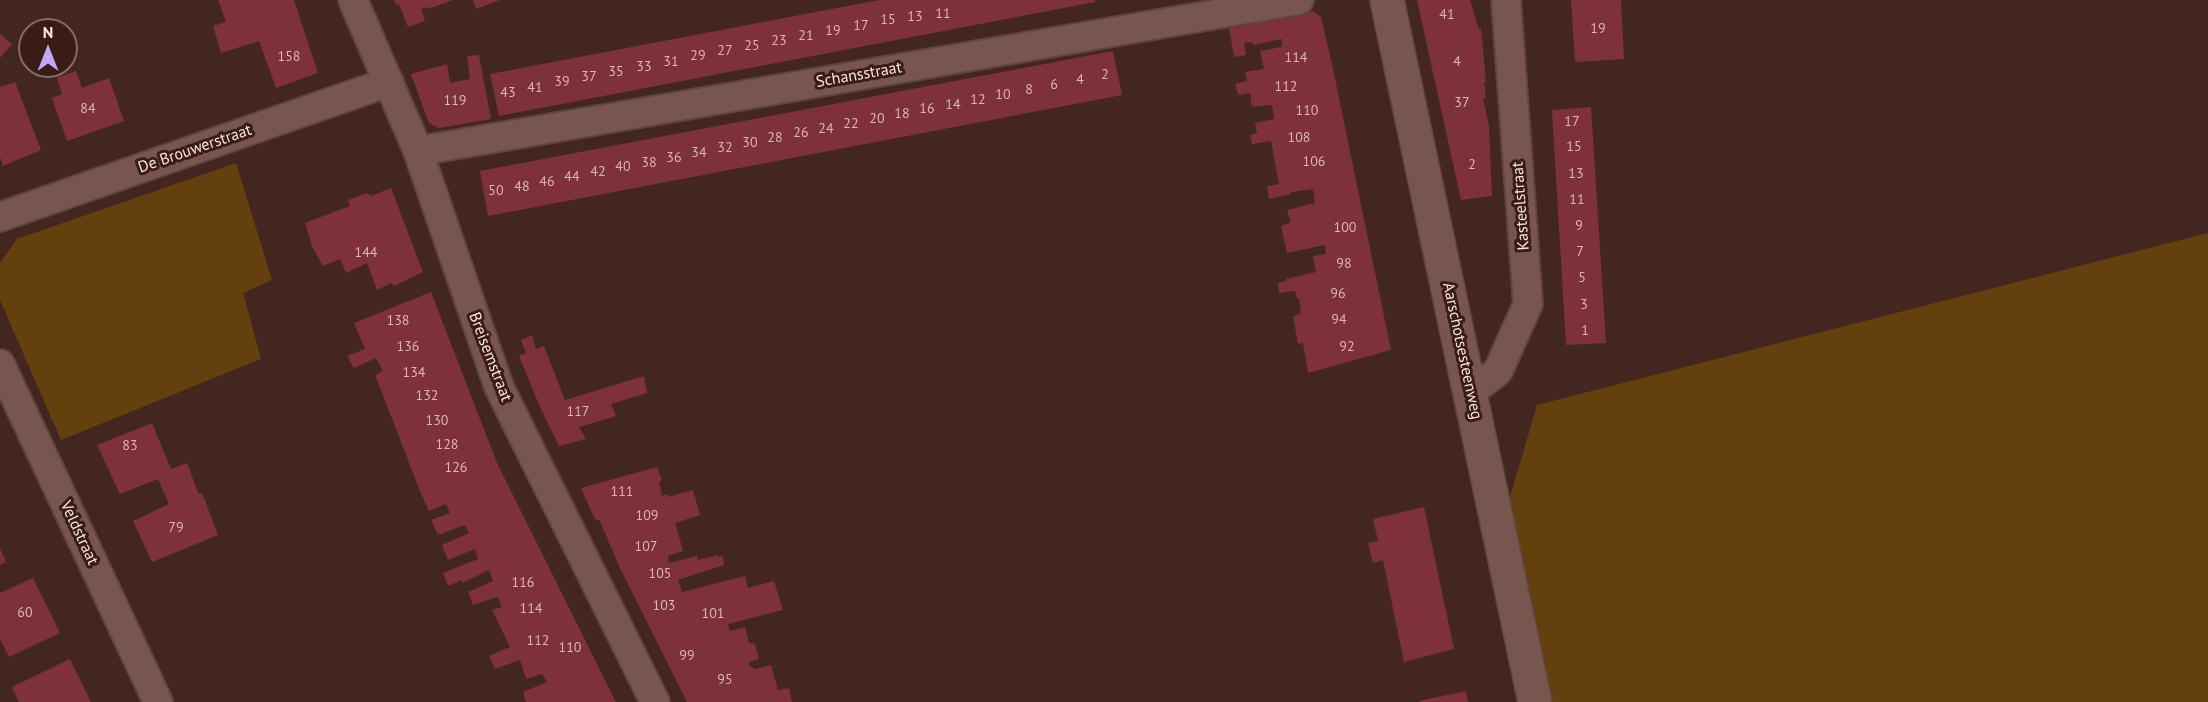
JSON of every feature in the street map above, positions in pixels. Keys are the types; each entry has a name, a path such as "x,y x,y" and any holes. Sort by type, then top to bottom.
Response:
{"main road":[{"name":"Aarschotsesteenweg","path":"1387,0 1535,702"}],"street":[{"name":"Breisemstraat","path":"353,0 418,151 499,387 655,702"},
{"name":"Schansstraat","path":"418,151 1299,0"},
{"name":"Kasteelstraat","path":"1471,392 1498,371 1528,304 1506,0"},
{"name":"De Brouwerstraat","path":"0,217 389,82"},
{"name":"Veldstraat","path":"0,364 158,702"}],"shaded area":[{"path":"236,163 272,280 243,293 261,359 61,440 0,300 0,263 17,239"},
{"path":"2208,233 2208,702 1551,702 1506,511 1537,405"}],"building":[{"path":"218,0 294,0 318,73 276,88 259,41 221,53 213,26 226,22"},
{"path":"394,0 453,0 428,9 427,7 421,9 425,21 408,27 399,4 396,5"},
{"path":"473,0 500,0 476,9"},
{"path":"879,0 1095,0 1095,2 499,116 490,74"},
{"path":"1417,0 1470,0 1479,30 1481,28 1486,82 1484,82 1486,98 1483,98 1489,126 1492,196 1461,200"},
{"path":"1571,0 1621,0 1624,59 1575,62"},
{"path":"1313,11 1321,17 1332,64 1391,350 1308,373 1303,343 1298,344 1293,316 1301,314 1299,298 1297,299 1295,291 1279,293 1278,283 1316,272 1313,256 1326,254 1325,245 1287,253 1281,226 1291,222 1287,210 1315,203 1313,189 1291,192 1291,194 1269,199 1267,186 1279,184 1271,141 1252,144 1250,135 1257,133 1255,123 1274,119 1272,105 1252,107 1250,93 1238,95 1235,84 1247,81 1245,72 1264,69 1260,51 1282,47 1282,39 1253,45 1253,42 1244,43 1246,55 1234,57 1229,28"},
{"path":"0,34 12,44 0,58"},
{"path":"1113,51 1122,95 488,216 480,171"},
{"path":"479,55 491,119 439,128 429,123 411,74 447,64 450,83 470,79 467,56"},
{"path":"78,77 82,88 109,78 124,121 67,141 52,98 62,94 57,78"},
{"path":"15,82 41,150 3,166 0,157 0,87"},
{"path":"1591,107 1606,343 1566,345 1552,110"},
{"path":"391,188 423,272 394,286 391,283 377,290 367,263 346,273 340,259 323,266 312,246 305,223 350,206 348,200 367,193 371,196"},
{"path":"431,292 497,463 616,702 526,702 523,692 547,682 542,674 526,679 520,660 495,669 489,656 510,647 492,610 502,607 498,597 473,605 468,592 493,581 489,570 462,583 461,580 448,586 443,573 478,559 475,549 448,560 442,545 469,533 465,525 438,535 431,520 450,513 446,504 429,511 375,375 383,371 376,358 354,368 347,356 365,349 354,323"},
{"path":"532,335 536,349 544,346 565,400 644,376 647,393 611,404 616,416 579,427 586,439 559,446 519,356 526,353 521,340"},
{"path":"152,423 171,469 187,463 198,493 202,493 218,535 152,562 133,521 169,504 158,479 120,494 97,445"},
{"path":"657,467 662,480 659,482 662,496 667,494 668,497 693,490 700,515 675,523 683,551 668,556 669,563 697,556 698,560 723,556 724,565 678,580 682,592 745,576 748,588 774,581 783,610 728,624 730,631 745,627 749,643 755,644 759,659 749,662 749,666 756,669 771,665 778,690 789,688 792,702 687,702 620,568 599,519 597,521 594,517 581,488"},
{"path":"1424,507 1454,649 1404,662 1383,560 1373,563 1368,543 1378,541 1373,519"},
{"path":"0,548 6,562 0,565"},
{"path":"33,578 60,633 9,657 0,639 0,593"},
{"path":"70,659 91,702 19,702 12,687"},
{"path":"1466,691 1468,702 1419,702 1419,701"}]}
